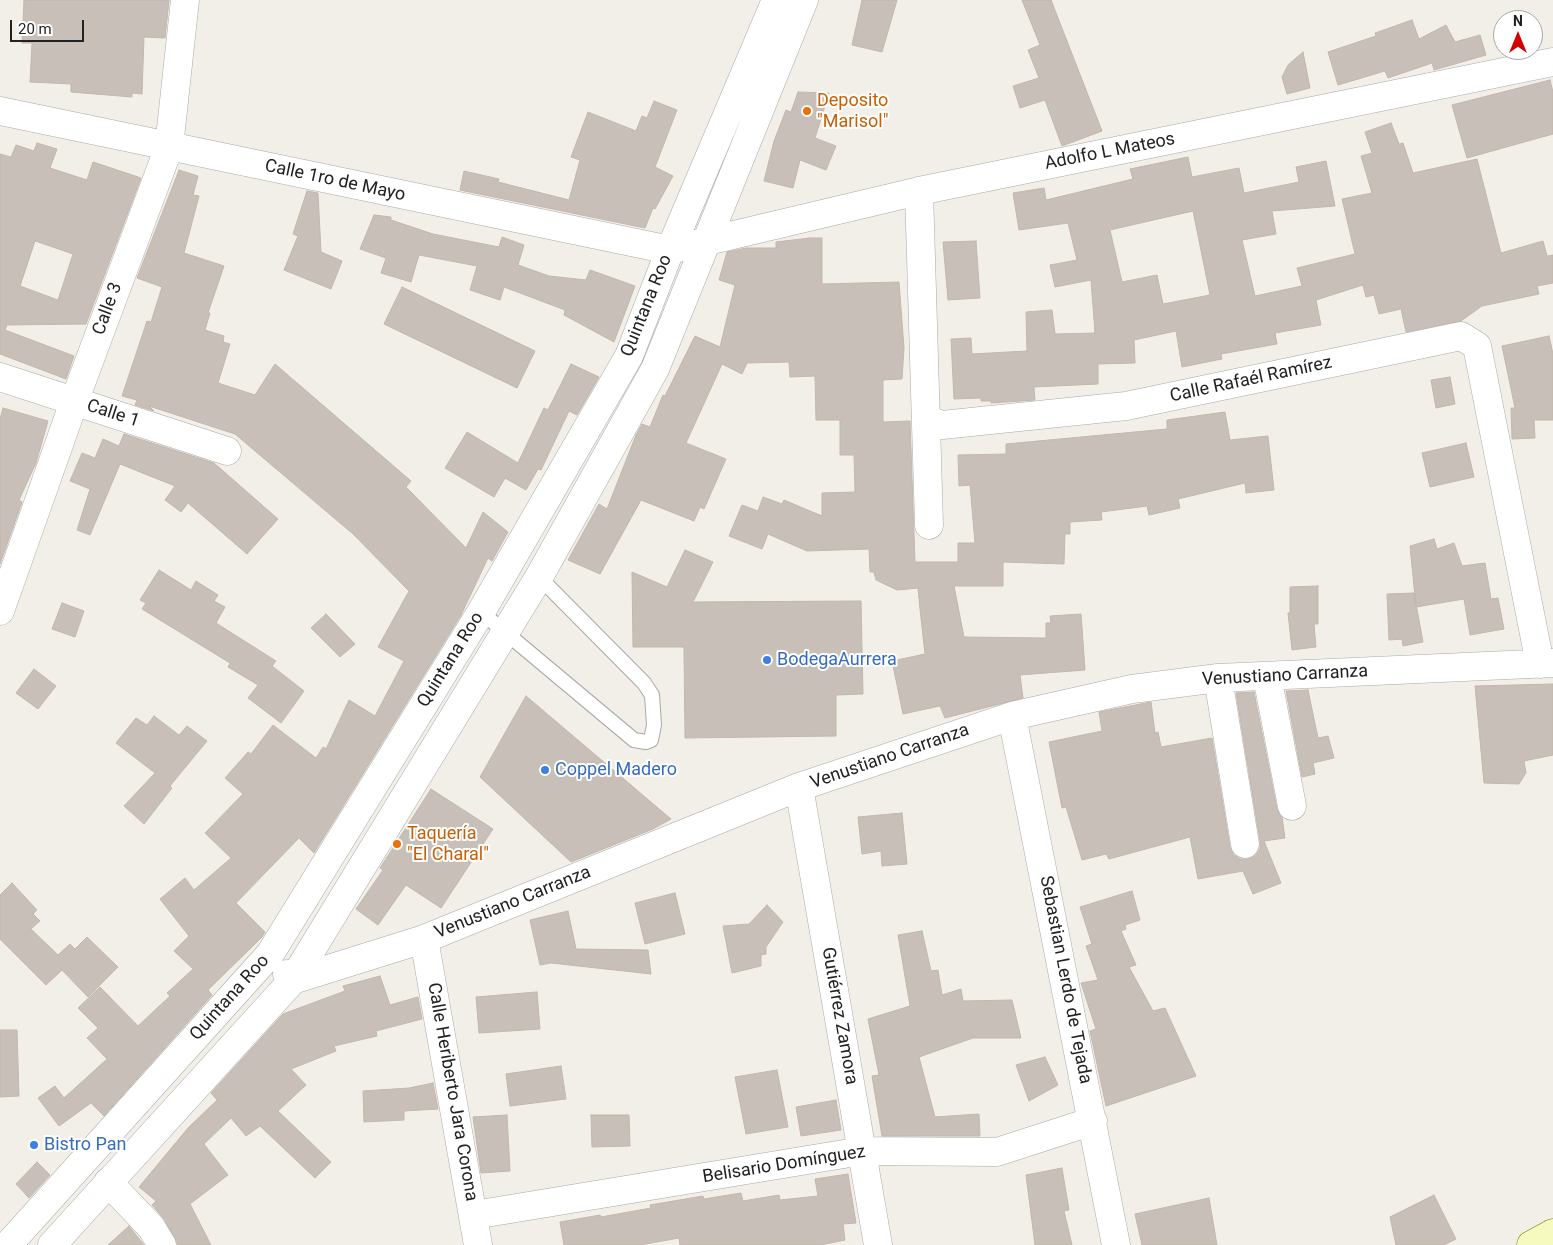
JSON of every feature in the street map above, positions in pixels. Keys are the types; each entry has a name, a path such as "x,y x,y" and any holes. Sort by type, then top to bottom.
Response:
{"main road":[{"path":"1531,1245 1553,1233"}],"street":[{"name":"Calle 3","path":"0,612 74,402 169,147 186,0"},
{"name":"Quintana Roo","path":"8,1245 270,954 481,612 629,356 670,250 776,0"},
{"name":"Quintana Roo","path":"52,1245 293,980 539,577 655,370 804,0"},
{"name":"Adolfo L Mateos","path":"670,250 919,191 1553,62"},
{"name":"Calle 1ro de Mayo","path":"0,111 670,250"},
{"path":"919,191 929,525"},
{"name":"Calle Rafaél Ramírez","path":"926,418 942,425 1126,406 1461,336 1477,346 1547,664"},
{"name":"Calle 1","path":"0,377 227,450"},
{"name":"Venustiano Carranza","path":"293,980 424,940 799,787 1012,716 1132,688 1218,678 1547,664"},
{"path":"1267,676 1292,806"},
{"path":"1218,678 1245,844"},
{"name":"Sebastian Lerdo de Tejada","path":"1012,716 1116,1245"},
{"name":"Gutiérrez Zamora","path":"799,787 878,1245"},
{"name":"Calle Heriberto Jara Corona","path":"424,940 478,1245"},
{"path":"270,954 293,980"},
{"name":"Belisario Domínguez","path":"474,1215 862,1151 997,1152 1093,1121"},
{"path":"108,1182 151,1227 162,1245"}],"lane":[{"path":"481,612 634,740 646,742 651,740 654,725 652,695 648,689 539,577"}],"building":[{"path":"24,0 169,0 165,38 144,37 142,94 132,93 132,97 71,92 71,84 30,82 32,43 22,43"},
{"path":"862,0 897,0 882,52 852,45"},
{"path":"1022,0 1051,0 1102,131 1062,146 1045,100 1020,108 1013,86 1039,78 1028,50 1040,45"},
{"path":"1412,20 1419,39 1446,25 1455,42 1480,35 1486,55 1434,70 1432,63 1388,78 1385,71 1338,85 1328,52 1376,36 1375,33"},
{"path":"1303,52 1310,88 1287,94 1282,77 1288,65"},
{"path":"1550,80 1553,92 1553,134 1467,158 1452,105"},
{"path":"798,92 829,93 815,138 836,146 826,170 800,160 793,188 764,181 774,141 786,110 791,112"},
{"path":"654,101 677,110 655,167 673,176 655,209 653,208 645,228 460,190 464,171 499,179 498,182 569,200 580,160 571,157 588,112 636,131 642,116 647,118"},
{"path":"1391,123 1399,144 1403,143 1413,173 1477,159 1501,253 1543,241 1547,256 1553,255 1553,283 1537,286 1539,294 1482,306 1461,321 1406,332 1401,309 1379,314 1374,295 1366,297 1363,285 1316,300 1321,325 1275,333 1277,344 1221,354 1222,359 1182,367 1176,331 1134,340 1135,363 1098,364 1098,384 1034,387 1035,400 991,403 991,401 981,401 981,398 954,399 951,339 971,338 972,354 1027,351 1026,312 1052,310 1055,334 1095,333 1091,280 1055,287 1050,265 1077,260 1068,223 1019,230 1013,193 1044,188 1046,200 1133,179 1130,169 1188,157 1192,177 1239,168 1244,193 1299,182 1296,167 1326,161 1335,206 1272,211 1276,234 1242,240 1255,296 1302,286 1297,268 1355,254 1342,199 1372,193 1361,156 1372,153 1365,132","holes":["1193,211 1210,295 1163,304 1157,275 1122,282 1110,230"]},
{"path":"37,143 57,149 50,168 87,180 93,162 141,178 86,324 7,325 5,330 74,356 66,379 0,354 0,154 11,157 16,145 34,151","holes":["35,241 73,254 58,300 20,286"]},
{"path":"179,170 198,176 193,195 199,196 184,253 224,266 208,313 210,313 205,330 224,336 223,342 230,344 218,383 255,395 275,364 411,481 406,487 466,548 483,512 508,532 492,561 488,558 461,615 314,853 299,838 236,903 265,932 262,937 208,990 212,995 104,1116 91,1103 59,1126 38,1098 55,1086 64,1098 107,1059 87,1038 98,1028 78,1008 100,987 138,1026 170,996 167,993 193,969 174,951 189,936 160,899 185,878 194,890 231,858 205,833 243,794 225,778 248,752 251,754 273,725 316,758 323,747 326,749 349,700 375,716 404,661 378,647 409,591 353,534 235,434 149,406 154,411 135,405 137,400 122,396 147,321 151,322 162,287 137,278"},
{"path":"307,191 318,193 321,252 342,261 331,289 284,270 298,236 293,234"},
{"path":"374,215 391,217 391,220 433,234 499,247 502,237 524,245 518,265 549,276 586,280 590,270 635,286 614,342 564,315 565,310 504,287 500,300 470,290 477,266 419,255 411,282 381,273 386,258 360,249"},
{"path":"822,238 822,284 899,282 904,348 902,379 883,380 883,422 910,421 915,562 958,562 958,543 975,543 970,485 959,486 958,455 1006,454 1006,444 1167,429 1167,420 1225,412 1230,440 1268,436 1274,490 1246,493 1245,483 1178,499 1180,508 1149,515 1147,506 1101,512 1102,520 1070,522 1070,534 1065,534 1064,564 1003,562 1003,586 954,586 964,637 1046,638 1046,623 1051,623 1050,616 1081,614 1085,670 1020,675 1023,698 945,718 940,706 903,714 892,661 925,654 919,600 921,600 919,599 918,588 897,590 876,580 874,572 870,572 869,549 807,551 768,534 762,549 729,536 742,505 758,511 763,497 782,504 784,500 822,516 822,493 855,492 854,455 840,455 840,420 816,420 815,376 790,377 789,362 747,363 742,374 722,364 686,443 726,459 704,509 700,507 694,521 641,500 600,574 568,560 599,504 607,509 636,435 642,424 650,427 663,395 665,396 695,336 720,347 735,285 719,280 727,252 746,248 776,248 776,242"},
{"path":"976,241 980,298 948,300 943,242"},
{"path":"402,287 535,351 517,388 384,324"},
{"path":"1549,336 1553,354 1553,420 1534,420 1535,438 1512,439 1511,408 1515,408 1502,346"},
{"path":"571,364 599,377 577,415 569,411 541,470 538,469 526,490 505,478 494,497 445,468 467,432 518,463 544,408 548,410"},
{"path":"1450,377 1455,404 1436,408 1431,380"},
{"path":"3,408 48,421 36,463 19,500 22,502 0,564 0,419"},
{"path":"124,434 214,463 278,519 247,554 188,503 181,512 165,500 175,486 120,464 90,535 77,530 90,489 70,481 82,453 95,458 103,439 119,446"},
{"path":"1466,443 1474,477 1430,487 1422,453"},
{"path":"1434,539 1437,549 1454,543 1462,566 1485,563 1491,599 1498,598 1504,629 1470,635 1464,599 1416,607 1410,546"},
{"path":"685,550 713,562 693,602 861,601 863,694 836,695 836,736 685,738 684,647 633,647 632,572 667,587"},
{"path":"159,570 191,590 196,581 218,595 214,601 225,607 216,623 276,661 272,666 304,691 281,723 248,698 258,685 228,667 230,663 142,609 146,603 140,600"},
{"path":"1318,586 1318,624 1314,624 1316,647 1292,650 1288,613 1290,613 1290,587"},
{"path":"1414,593 1423,642 1403,646 1402,639 1389,640 1387,594"},
{"path":"62,603 84,611 75,637 52,629"},
{"path":"326,614 355,644 340,657 311,628"},
{"path":"34,669 56,686 38,709 16,693"},
{"path":"1553,684 1553,755 1524,761 1526,773 1519,784 1484,783 1475,686"},
{"path":"1308,690 1318,738 1328,736 1334,758 1313,763 1315,774 1302,777 1286,691"},
{"path":"1254,692 1277,809 1282,817 1285,838 1264,841 1281,883 1253,894 1243,871 1198,879 1190,837 1109,859 1106,854 1082,860 1066,807 1062,808 1049,742 1102,731 1099,712 1151,702 1155,733 1158,732 1161,747 1212,738 1230,847 1233,854 1240,859 1248,859 1255,856 1260,849 1260,841 1236,693"},
{"path":"526,696 671,819 653,829 571,862 480,777"},
{"path":"154,716 179,735 187,726 207,741 170,786 172,788 144,824 124,806 155,773 116,743 136,718 147,725"},
{"path":"431,789 493,829 441,908 406,885 378,925 356,909 383,870 380,868"},
{"path":"902,813 907,864 882,866 881,851 862,854 858,817"},
{"path":"12,883 37,910 33,914 40,921 31,929 58,955 70,944 75,949 87,937 118,967 88,997 62,970 46,985 0,939 0,895"},
{"path":"1132,891 1140,920 1125,925 1126,929 1121,931 1136,965 1129,967 1153,1011 1165,1008 1196,1076 1106,1106 1090,1031 1096,1029 1081,983 1098,980 1086,946 1092,944 1080,907"},
{"path":"675,893 685,934 645,944 635,903"},
{"path":"767,905 783,922 766,947 766,954 761,955 761,966 732,973 723,926 749,924"},
{"path":"568,911 576,949 648,950 651,974 551,963 540,965 530,920"},
{"path":"922,931 931,971 938,970 942,995 961,989 963,1001 1012,1000 1021,1038 973,1038 919,1057 935,1117 979,1114 980,1136 882,1136 872,1076 879,1075 868,1019 910,1006 898,935"},
{"path":"380,976 390,1005 418,997 422,1019 376,1031 377,1036 334,1046 336,1051 291,1069 306,1085 278,1111 331,1162 315,1178 260,1126 246,1136 231,1118 204,1144 228,1175 190,1204 211,1245 178,1245 164,1219 152,1205 156,1201 139,1187 188,1128 217,1100 211,1093 283,1014 345,991 343,986"},
{"path":"537,992 540,1029 479,1033 476,997"},
{"path":"0,1030 17,1030 19,1096 0,1097"},
{"path":"1045,1057 1058,1085 1029,1101 1016,1065"},
{"path":"561,1066 566,1099 510,1106 506,1074"},
{"path":"777,1070 788,1127 746,1134 735,1077"},
{"path":"433,1083 438,1109 404,1111 404,1120 364,1122 363,1091 409,1088"},
{"path":"836,1100 841,1130 801,1136 796,1107"},
{"path":"507,1115 510,1171 481,1173 473,1117"},
{"path":"591,1115 629,1115 630,1146 592,1147"},
{"path":"37,1162 50,1175 29,1198 16,1184"},
{"path":"1062,1168 1069,1210 1064,1211 1072,1245 1035,1245 1026,1175"},
{"path":"848,1174 856,1223 843,1224 845,1240 821,1245 680,1245 679,1238 640,1245 564,1245 560,1222 651,1208 650,1205 703,1196 704,1199 741,1193 743,1201 779,1195 780,1200 818,1196 815,1179"},
{"path":"1434,1195 1456,1239 1444,1245 1396,1245 1390,1217"},
{"path":"1209,1198 1217,1245 1142,1245 1135,1214"},
{"path":"129,1226 144,1245 108,1245"}],"place":[{"name":"Deposito \"Marisol\"","path":"807,111"},
{"name":"BodegaAurrera","path":"767,660"},
{"name":"Coppel Madero","path":"545,770"},
{"name":"Taquería \"El Charal\"","path":"397,844"},
{"name":"Bistro Pan","path":"34,1145"}]}
